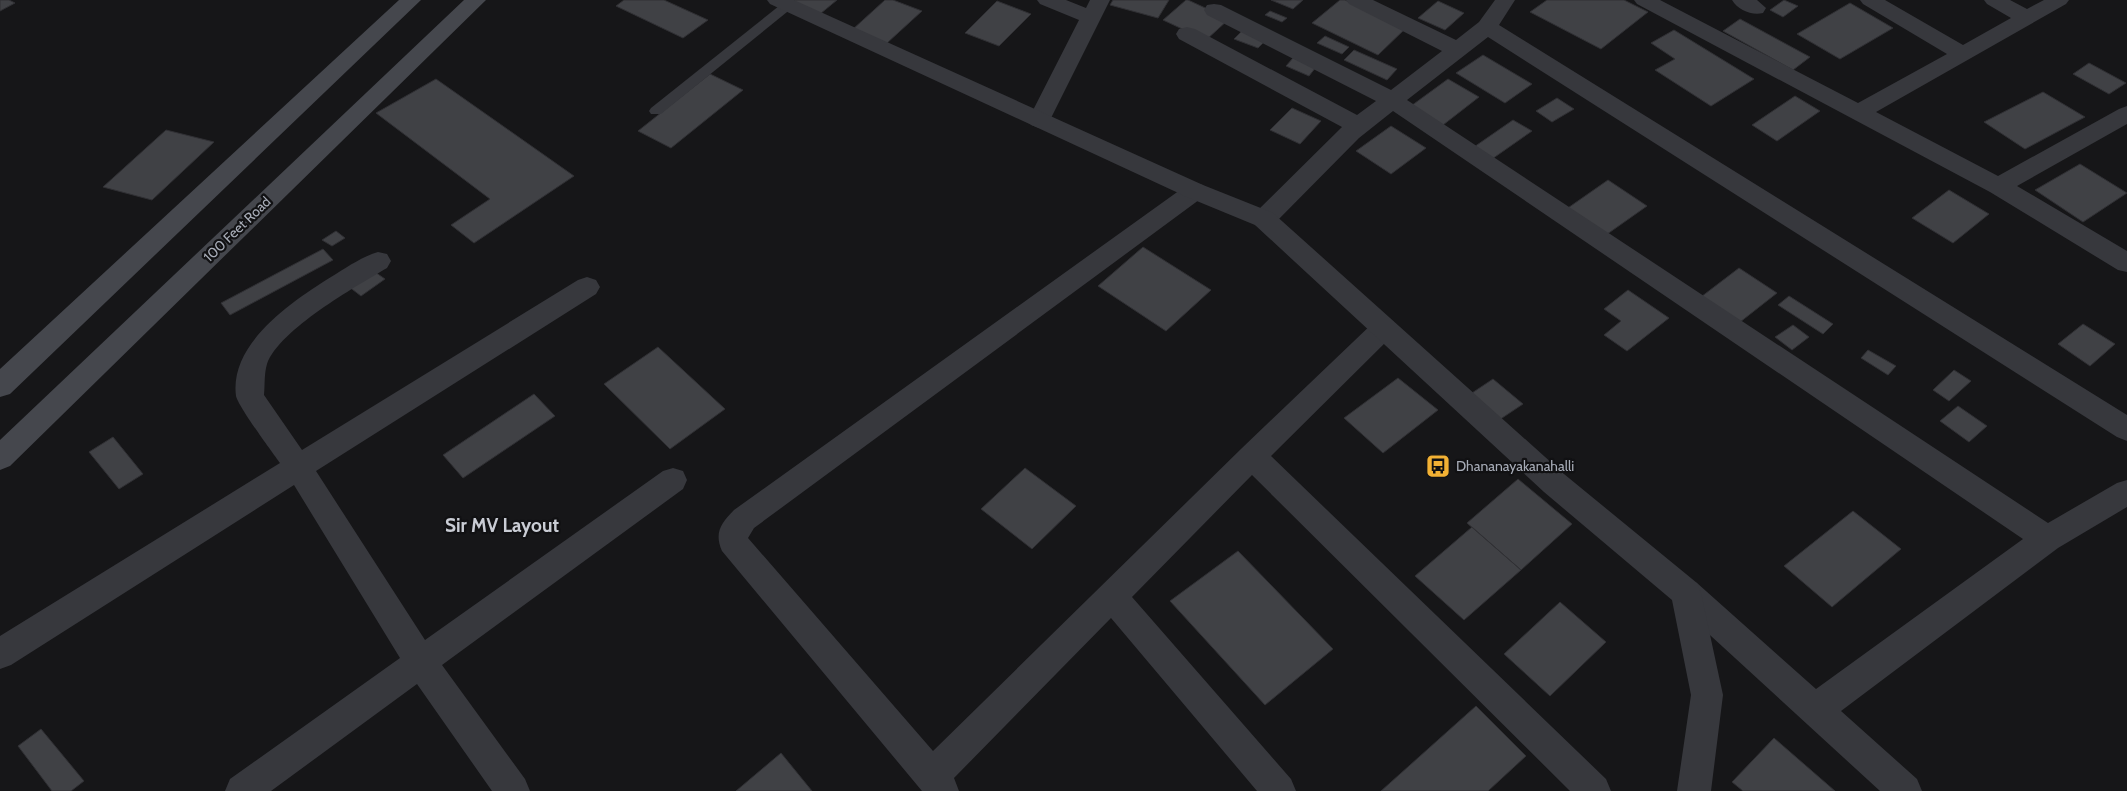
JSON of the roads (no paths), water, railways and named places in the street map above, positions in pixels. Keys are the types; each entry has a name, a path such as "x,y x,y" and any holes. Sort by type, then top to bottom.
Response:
{"main road":[{"path":"0,386 411,0"},
{"name":"100 Feet Road","path":"0,458 476,0"}],"street":[{"path":"1039,120 1095,8 1046,0"},
{"path":"1356,0 1458,50"},
{"path":"1264,219 1359,126 1487,27 1505,0"},
{"path":"1644,0 1998,186 2127,263"},
{"path":"1870,0 1963,54"},
{"path":"1994,0 2027,18"},
{"path":"1858,113 2059,0"},
{"path":"782,2 1195,191 1264,219 1554,483 1686,593 1905,791"},
{"path":"1214,10 1392,100 2047,539"},
{"path":"1487,27 2127,429"},
{"path":"1186,34 1359,126"},
{"path":"1998,186 2127,114"},
{"path":"1195,191 744,519 733,531 733,542 937,783 1112,596 1384,328"},
{"path":"378,260 326,292 280,328 255,360 250,397 298,467 420,661 514,791"},
{"path":"0,654 587,286"},
{"path":"1252,456 1594,791"},
{"path":"242,791 673,480"},
{"path":"1815,710 2047,539 2127,492"},
{"path":"1686,593 1707,695 1694,791"},
{"path":"1112,596 1279,791"}],"lane":[{"path":"656,111 782,2"}],"place":[{"name":"Dhananayakanahalli","path":"1438,466"}],"district":[{"name":"Sir MV Layout","path":"502,525"}]}
